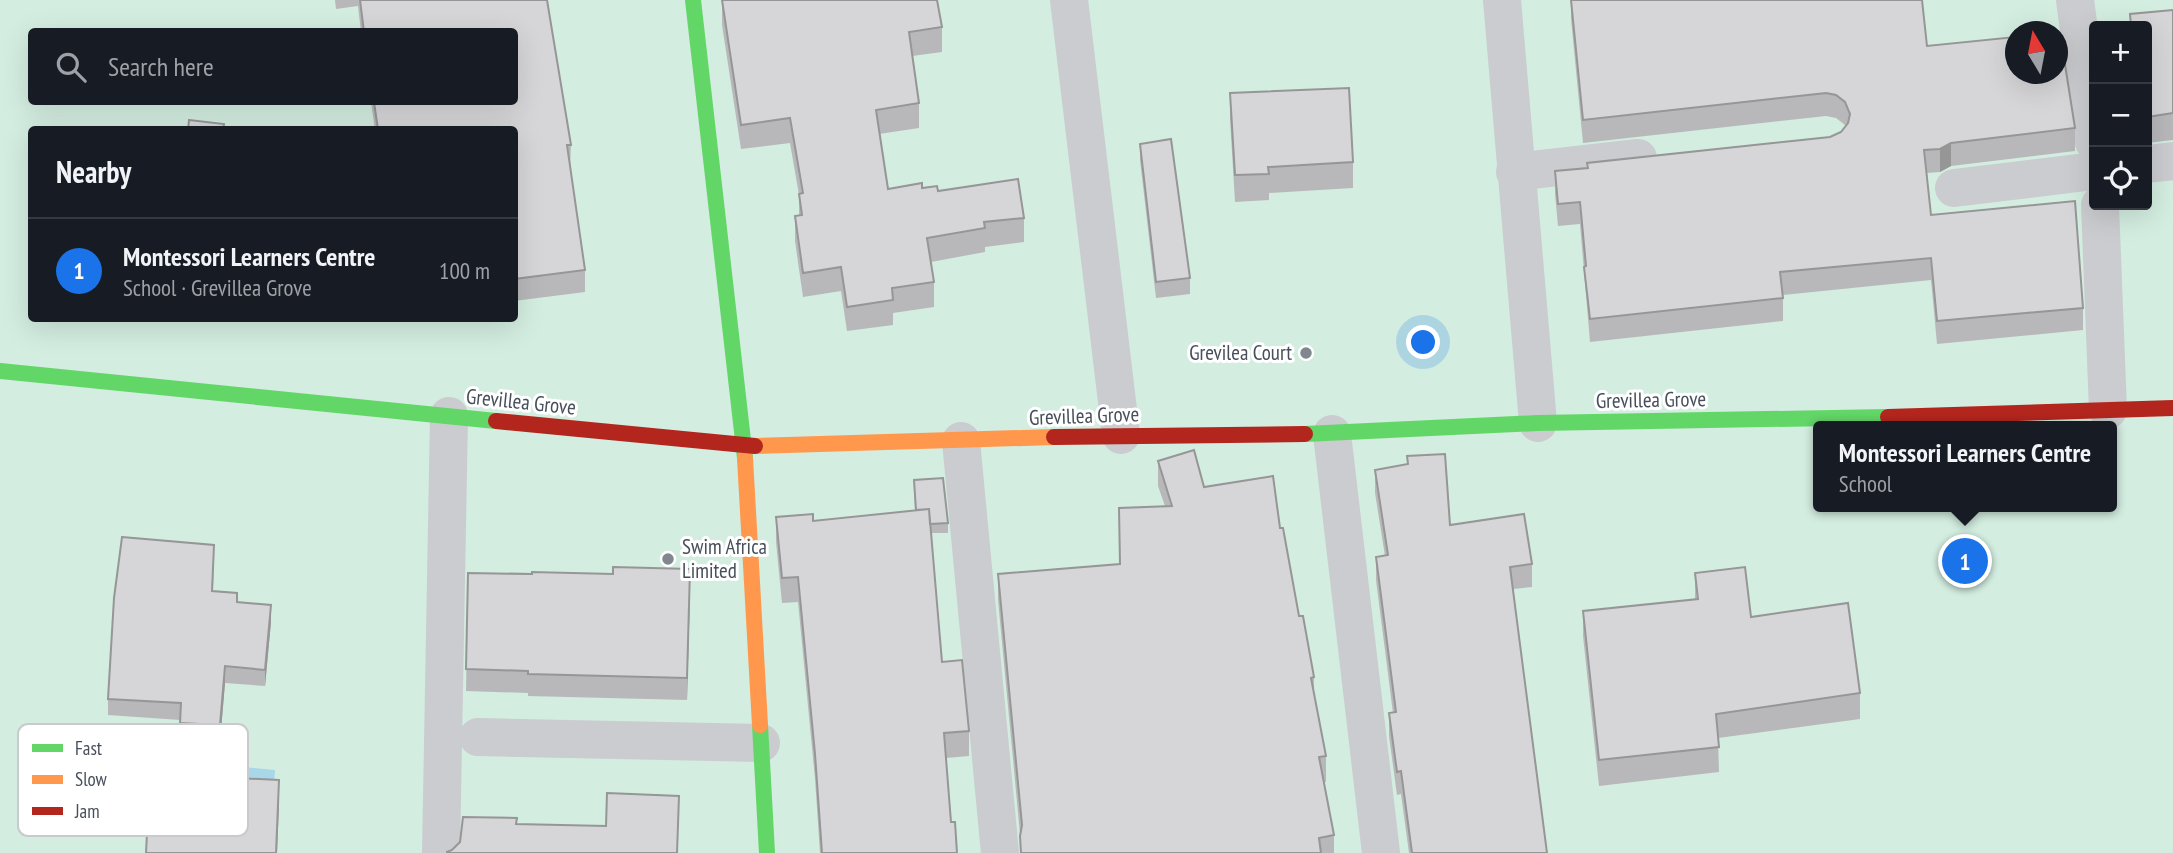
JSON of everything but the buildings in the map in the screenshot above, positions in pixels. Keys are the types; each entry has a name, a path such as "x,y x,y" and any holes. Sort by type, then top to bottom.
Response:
{"street":[{"path":"693,0 744,446 767,853"},
{"path":"1069,0 1121,435"},
{"path":"1502,0 1538,423"},
{"path":"2075,0 2089,105"},
{"path":"1515,172 1678,154"},
{"path":"2152,163 2173,161"},
{"path":"1954,188 2089,172"},
{"path":"2100,210 2108,410"},
{"name":"Grevillea Grove","path":"0,371 744,446 1121,435 1332,434 1538,423 1813,419 2173,408"},
{"path":"441,853 449,416"},
{"path":"1332,434 1381,853"},
{"path":"961,441 1000,853"},
{"path":"478,737 761,743"}],"green space":[{"path":"0,0 2173,0 2173,853 0,853"}],"water":[{"path":"248,767 275,770 273,796 248,794"}],"traffic: fast":[{"path":"693,0 745,458"},
{"path":"0,371 496,421"},
{"path":"1305,434 1538,423 1888,417"},
{"path":"760,725 767,853"}],"traffic: slow":[{"path":"755,446 1054,437"},
{"path":"745,458 760,725"}],"traffic: jam":[{"path":"1888,417 2173,408"},
{"path":"496,421 755,446"},
{"path":"1054,437 1305,434"}],"place":[{"name":"Grevilea Court","path":"1306,353"},
{"name":"Swim Africa Limited","path":"668,559"},
{"name":"Montessori Learners Centre","path":"1965,561"}]}
